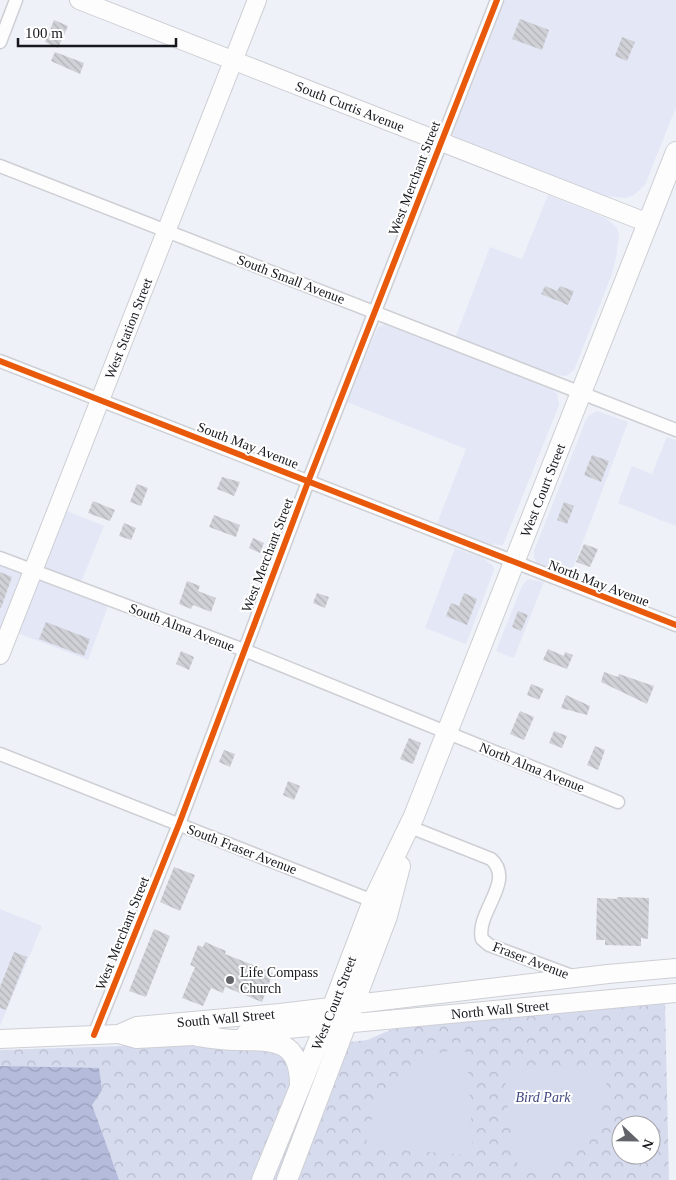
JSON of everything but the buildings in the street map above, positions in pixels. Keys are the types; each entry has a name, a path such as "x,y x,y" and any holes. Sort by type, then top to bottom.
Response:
{"main road":[{"name":"South Curtis Avenue","path":"79,0 648,223"},
{"name":"West Station Street","path":"0,655 257,0"},
{"name":"West Court Street","path":"262,1180 333,1006 373,901 410,827 676,152"},
{"name":"West Court Street","path":"287,1180 348,1025 387,916 410,827"},
{"name":"North Wall Street","path":"333,1006 676,968"},
{"name":"North Wall Street","path":"324,1027 676,993"},
{"name":"South Wall Street","path":"119,1034 137,1026 280,1013 333,1006"},
{"name":"South Wall Street","path":"0,1039 119,1034 136,1039 324,1027"},
{"path":"198,1036 221,1040 269,1040 285,1045 297,1062 300,1086"}],"street":[{"path":"0,42 16,0"},
{"name":"West Merchant Street","path":"94,1035 179,824 308,482 497,0"},
{"name":"South Small Avenue","path":"0,166 676,430"},
{"name":"South May Avenue","path":"0,361 514,563"},
{"name":"South Alma Avenue","path":"0,558 244,650 447,732"},
{"name":"North May Avenue","path":"514,563 676,625"},
{"name":"North Alma Avenue","path":"447,732 618,802"},
{"name":"South Fraser Avenue","path":"0,754 373,901"},
{"name":"Fraser Avenue","path":"410,827 492,859 498,865 501,876 479,930 482,940 489,945 578,978"}],"shaded area":[{"path":"505,0 676,0 676,107 645,185 634,195 626,198 605,196 454,137 453,133"},
{"path":"548,195 606,218 617,228 619,235 612,274 574,370 566,376 552,374 456,336 490,247 522,259"},
{"path":"385,324 552,390 557,394 559,405 503,545 488,544 437,524 466,449 347,402 378,327"},
{"path":"597,411 628,422 570,576 537,563 534,558 534,551 586,420 589,415"},
{"path":"667,437 676,440 676,526 618,503 632,466 652,474"},
{"path":"67,511 104,526 76,594 108,606 88,660 2,627 0,630 0,564 40,580"},
{"path":"455,548 483,558 493,566 494,570 466,644 425,628"},
{"path":"528,579 544,582 514,658 496,651 522,586"},
{"path":"0,909 42,926 0,1026"}],"green space":[{"name":"Bird Park","path":"665,1002 669,1180 0,1180 0,1050 184,1044 282,1050 367,1040 393,1029"},
{"path":"450,1051 467,1052 473,1150 467,1155 366,1147 374,1112 391,1084 402,1072 416,1062 432,1055"},
{"path":"607,1068 606,1089 602,1109 596,1126 587,1140 574,1153 559,1162 541,1169 519,1173 504,1086 516,1069"}],"water":[{"path":"0,1066 99,1068 102,1090 92,1105 119,1180 0,1180"}],"cycle path":[{"path":"94,1035 179,824 308,482 497,0"},
{"path":"0,361 676,625"}],"place":[{"name":"Life Compass Church","path":"230,980"}]}
